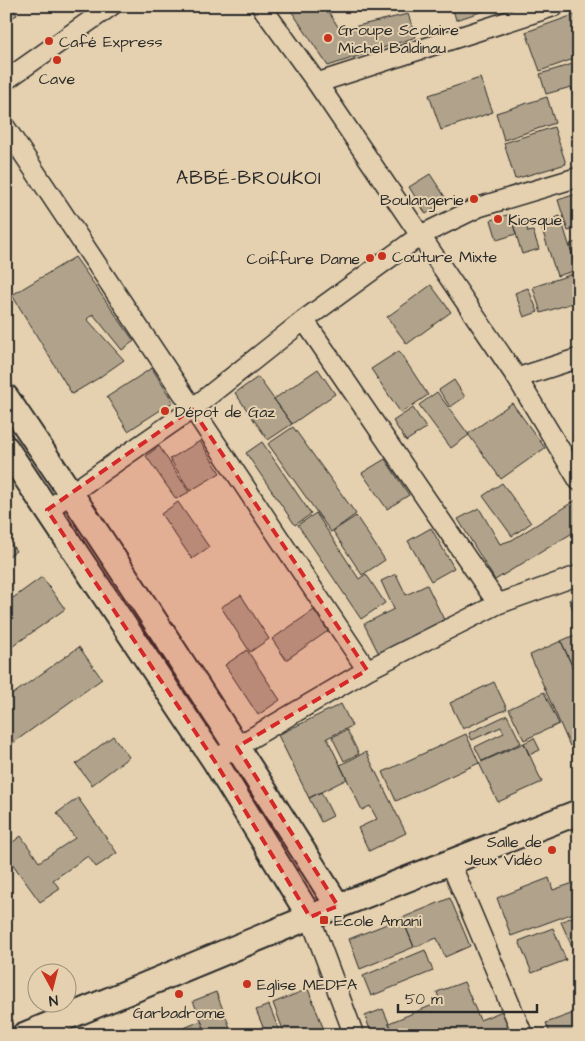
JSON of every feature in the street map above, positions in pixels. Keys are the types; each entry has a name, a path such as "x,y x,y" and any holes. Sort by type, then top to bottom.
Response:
{"street":[{"path":"6,80 111,6"},
{"path":"261,6 317,82 517,378 579,481"},
{"path":"317,82 555,6"},
{"path":"6,128 367,670"},
{"path":"47,510 192,409 304,320 421,235 479,207 579,177"},
{"path":"304,320 498,604"},
{"path":"517,378 579,358"},
{"path":"6,397 72,493 338,906"},
{"path":"6,448 214,760 310,917 354,1035"},
{"path":"214,760 367,670 498,604 579,574"},
{"path":"24,1035 310,917 579,812"},
{"path":"450,862 523,1035"}],"highlighted area":[{"path":"192,409 367,670 237,747 338,906 310,917 214,760 47,510"}],"building":[{"path":"6,6 11,6 17,15 6,21"},
{"path":"288,6 325,6 340,30 408,14 416,37 328,66"},
{"path":"452,6 499,6 456,20"},
{"path":"579,13 579,57 540,71 526,32"},
{"path":"579,62 579,113 571,87 546,94 540,74"},
{"path":"480,78 493,112 441,130 429,95"},
{"path":"547,97 555,123 504,140 496,113"},
{"path":"554,127 566,164 515,179 504,143"},
{"path":"6,145 15,158 6,165"},
{"path":"430,174 447,200 426,214 409,187"},
{"path":"579,193 579,228 568,231 558,200"},
{"path":"510,214 516,234 497,240 491,220"},
{"path":"560,216 577,270 557,276 540,223"},
{"path":"525,220 528,232 533,231 539,249 522,254 513,224"},
{"path":"579,241 579,269 578,270 570,244"},
{"path":"75,257 134,341 122,350 93,314 87,319 124,360 72,394 12,295"},
{"path":"579,272 579,301 541,313 533,287"},
{"path":"431,285 451,312 407,344 387,317"},
{"path":"528,288 538,312 524,317 515,293"},
{"path":"399,351 428,395 401,413 371,369"},
{"path":"152,368 173,402 128,431 107,397"},
{"path":"318,369 335,394 292,424 274,399"},
{"path":"258,377 292,424 268,440 235,393"},
{"path":"454,380 465,397 450,407 439,390"},
{"path":"437,392 469,435 451,448 419,405"},
{"path":"512,403 545,448 501,479 468,434"},
{"path":"413,408 426,428 406,441 393,421"},
{"path":"293,427 356,514 331,532 268,444"},
{"path":"200,441 220,473 190,491 170,459"},
{"path":"262,442 311,514 295,525 246,453"},
{"path":"159,446 189,492 176,499 146,456"},
{"path":"385,459 409,495 387,509 362,473"},
{"path":"502,483 531,523 512,536 483,496"},
{"path":"579,498 579,529 495,580 458,519 479,508 500,544 512,540"},
{"path":"178,502 209,547 192,559 161,514"},
{"path":"316,513 359,579 366,574 385,603 361,619 298,525"},
{"path":"356,516 385,560 362,575 333,531"},
{"path":"431,528 454,568 431,581 408,541"},
{"path":"6,537 16,551 6,558"},
{"path":"396,574 406,595 427,585 447,626 381,658 364,624 394,609 381,581"},
{"path":"42,577 65,609 6,651 6,603"},
{"path":"241,595 269,639 250,652 221,607"},
{"path":"579,595 579,623 569,600"},
{"path":"314,610 328,631 286,660 272,639"},
{"path":"579,633 579,676 577,677 561,641"},
{"path":"561,641 579,681 579,742 570,746 530,655"},
{"path":"79,647 102,679 10,745 6,739 6,699"},
{"path":"247,650 280,700 258,715 225,665"},
{"path":"494,682 507,709 463,729 450,703"},
{"path":"544,692 559,724 524,740 509,709"},
{"path":"341,704 352,726 327,738 347,779 309,798 278,735"},
{"path":"507,715 521,743 482,761 475,747 504,733 501,727 472,740 469,733"},
{"path":"347,730 359,754 344,761 332,737"},
{"path":"466,734 479,763 396,801 383,772"},
{"path":"113,736 129,757 92,785 76,764"},
{"path":"534,738 540,750 529,755 524,743"},
{"path":"524,743 542,782 498,802 479,763"},
{"path":"366,752 406,833 369,851 358,828 377,819 370,806 362,810 340,765"},
{"path":"321,792 333,816 321,822 309,798"},
{"path":"78,798 117,853 96,867 88,856 53,880 60,889 40,902 6,855 6,847 21,836 39,862 75,838 57,813"},
{"path":"549,878 553,890 579,881 579,911 511,936 497,898"},
{"path":"450,898 470,946 445,957 437,938 414,947 402,918"},
{"path":"579,914 579,946 573,949 561,922"},
{"path":"402,918 414,947 360,969 349,939"},
{"path":"553,928 566,960 532,973 519,941"},
{"path":"425,950 433,971 371,996 363,976"},
{"path":"464,982 480,1020 505,1010 515,1035 394,1035 389,1023 440,1002 437,992"},
{"path":"308,989 326,1035 285,1035 273,1003"},
{"path":"216,992 233,1035 207,1035 193,1001"},
{"path":"269,1005 281,1035 245,1035 263,1027 256,1010"},
{"path":"383,1009 394,1035 372,1035 365,1016"},
{"path":"579,1011 579,1035 551,1035 546,1023"},
{"path":"201,1021 207,1035 167,1035"}],"place":[{"name":"Groupe Scolaire Michel Baldinau","path":"328,38"},
{"name":"Café Express","path":"49,41"},
{"name":"Cave","path":"57,60"},
{"name":"Boulangerie","path":"474,199"},
{"name":"Kiosque","path":"498,219"},
{"name":"Couture Mixte","path":"382,256"},
{"name":"Coiffure Dame","path":"370,258"},
{"name":"Dépot de Gaz","path":"165,411"},
{"name":"Salle de Jeux Vidéo","path":"552,850"},
{"name":"Ecole Amani","path":"324,920"},
{"name":"Eglise MEDFA","path":"247,984"},
{"name":"Garbadrome","path":"179,994"}],"district":[{"name":"ABBÉ-BROUKOI","path":"249,177"}]}
